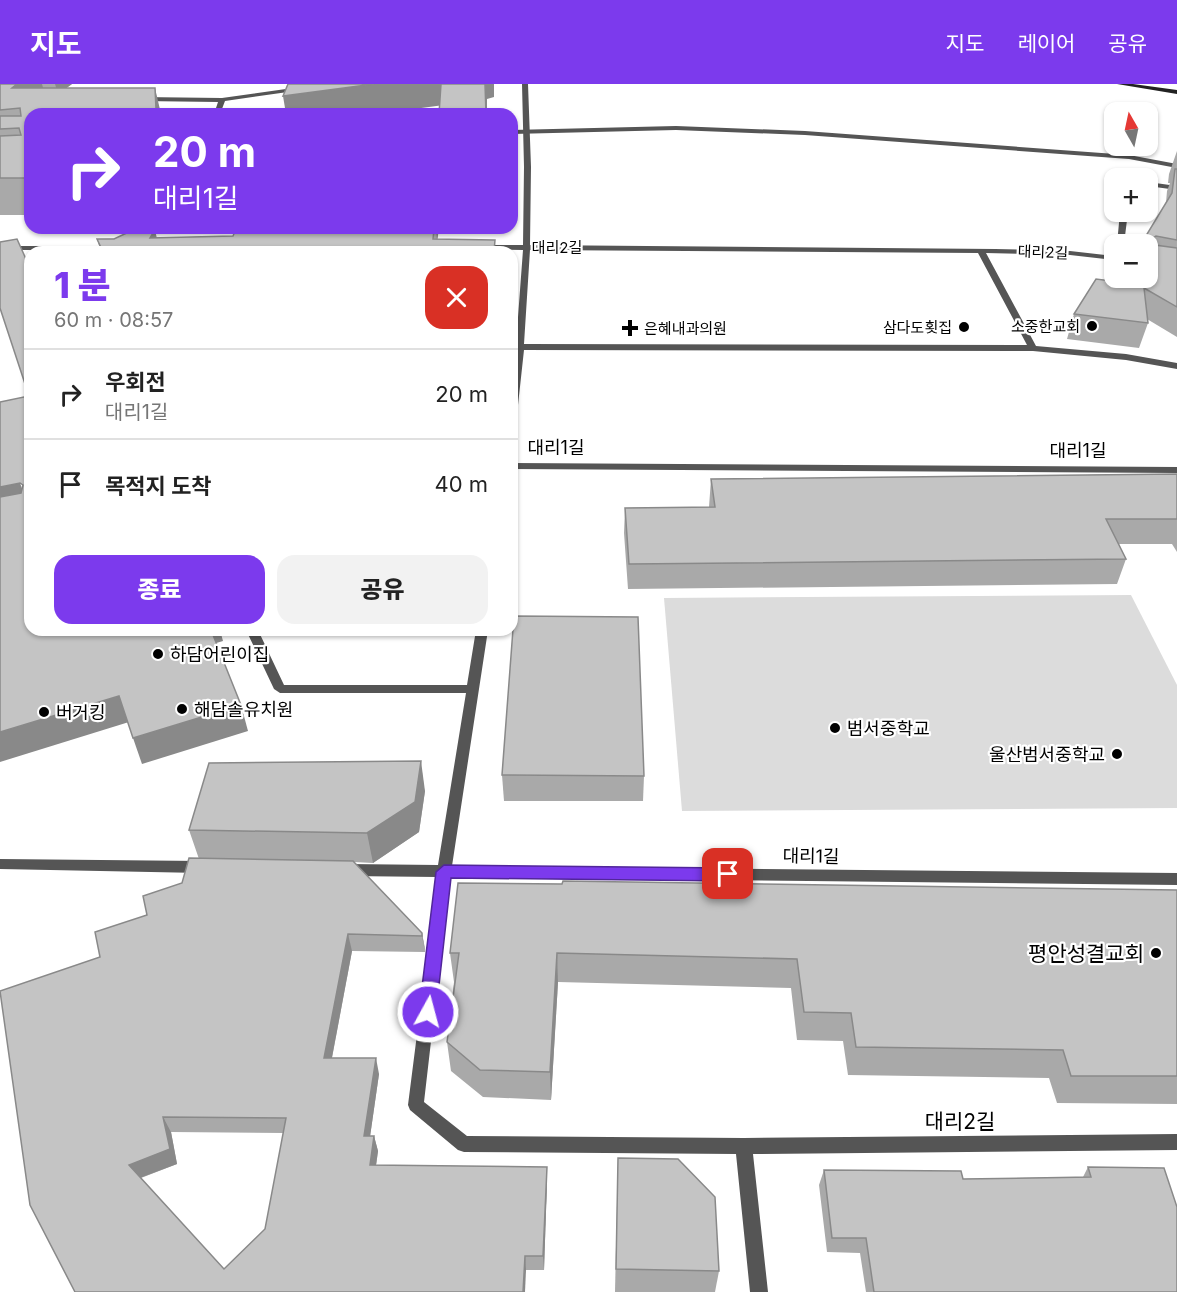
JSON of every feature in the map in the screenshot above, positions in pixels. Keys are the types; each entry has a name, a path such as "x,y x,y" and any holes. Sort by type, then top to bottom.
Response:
{"main road":[{"path":"1120,84 1177,92"}],"street":[{"path":"518,327 526,247 528,132 525,84"},
{"path":"128,99 222,100 304,89"},
{"path":"219,108 222,100"},
{"path":"518,132 676,128 806,133 1129,157 1177,166"},
{"path":"1158,186 1177,189"},
{"name":"대리2길","path":"518,247 981,251 1070,253 1104,257"},
{"path":"0,248 24,249"},
{"path":"981,251 1034,348"},
{"path":"518,347 1034,348 1126,357 1177,366"},
{"name":"대리1길","path":"518,466 1177,470"},
{"path":"255,636 280,689 474,689"},
{"path":"481,636 444,872 416,1105 464,1144 744,1146 759,1292"},
{"path":"0,864 210,867"},
{"name":"대리1길","path":"327,870 1177,879"},
{"name":"대리2길","path":"744,1146 1177,1142"}],"shaded area":[{"path":"1131,595 1177,685 1177,808 682,811 664,598"}],"building":[{"path":"0,84 17,84 12,88 155,88 156,108 24,108 24,178 0,178 0,136 21,135 19,128 0,129 0,116 21,116 20,108 0,110"},
{"path":"288,84 374,84 283,96"},
{"path":"441,84 485,84 486,108 439,108"},
{"path":"1175,169 1177,169 1177,240 1158,236 1158,234 1147,234 1154,222 1158,222 1158,216 1172,193"},
{"path":"125,234 152,234 150,238 233,236 234,234 434,234 433,239 495,240 494,246 100,246 97,239 114,239"},
{"path":"17,239 24,255 24,381 0,308 0,242"},
{"path":"1158,245 1177,248 1177,307 1144,288 1158,288"},
{"path":"1096,279 1104,280 1104,288 1144,288 1148,323 1074,314"},
{"path":"24,397 24,636 213,636 241,705 133,738 119,696 0,732 0,497 21,493 23,485 20,483 0,487 0,402"},
{"path":"1177,474 1177,519 1106,519 1126,559 629,564 625,508 715,507 711,479"},
{"path":"518,616 638,617 644,776 502,775 512,636 518,636"},
{"path":"421,761 415,802 367,833 189,830 209,763"},
{"path":"189,858 353,861 422,933 422,936 348,934 324,1058 376,1058 364,1136 374,1136 370,1165 547,1167 543,1256 525,1256 523,1292 75,1292 30,1205 0,991 100,957 95,932 147,915 143,896 182,883","holes":["163,1117 286,1118 265,1229 224,1269 129,1165 170,1149"]},
{"path":"563,881 1177,890 1177,1076 1071,1076 1063,1050 856,1047 851,1013 804,1012 797,959 557,953 550,1072 480,1070 447,1042 459,953 450,953 458,883 562,884"},
{"path":"618,1158 678,1159 715,1197 719,1271 616,1269"},
{"path":"1088,1167 1164,1168 1177,1207 1177,1292 874,1292 866,1238 832,1238 824,1170 961,1171 963,1179 1091,1177"}],"place":[{"name":"소중한교회","path":"1092,326"},
{"name":"삼다도횟집","path":"964,327"},
{"name":"은혜내과의원","path":"630,328"},
{"name":"하담어린이집","path":"158,654"},
{"name":"해담솔유치원","path":"182,709"},
{"name":"버거킹","path":"44,712"},
{"name":"범서중학교","path":"835,728"},
{"name":"울산범서중학교","path":"1117,754"},
{"name":"평안성결교회","path":"1156,953"}],"route":[{"path":"428,1012 444,872 728,874"}]}
